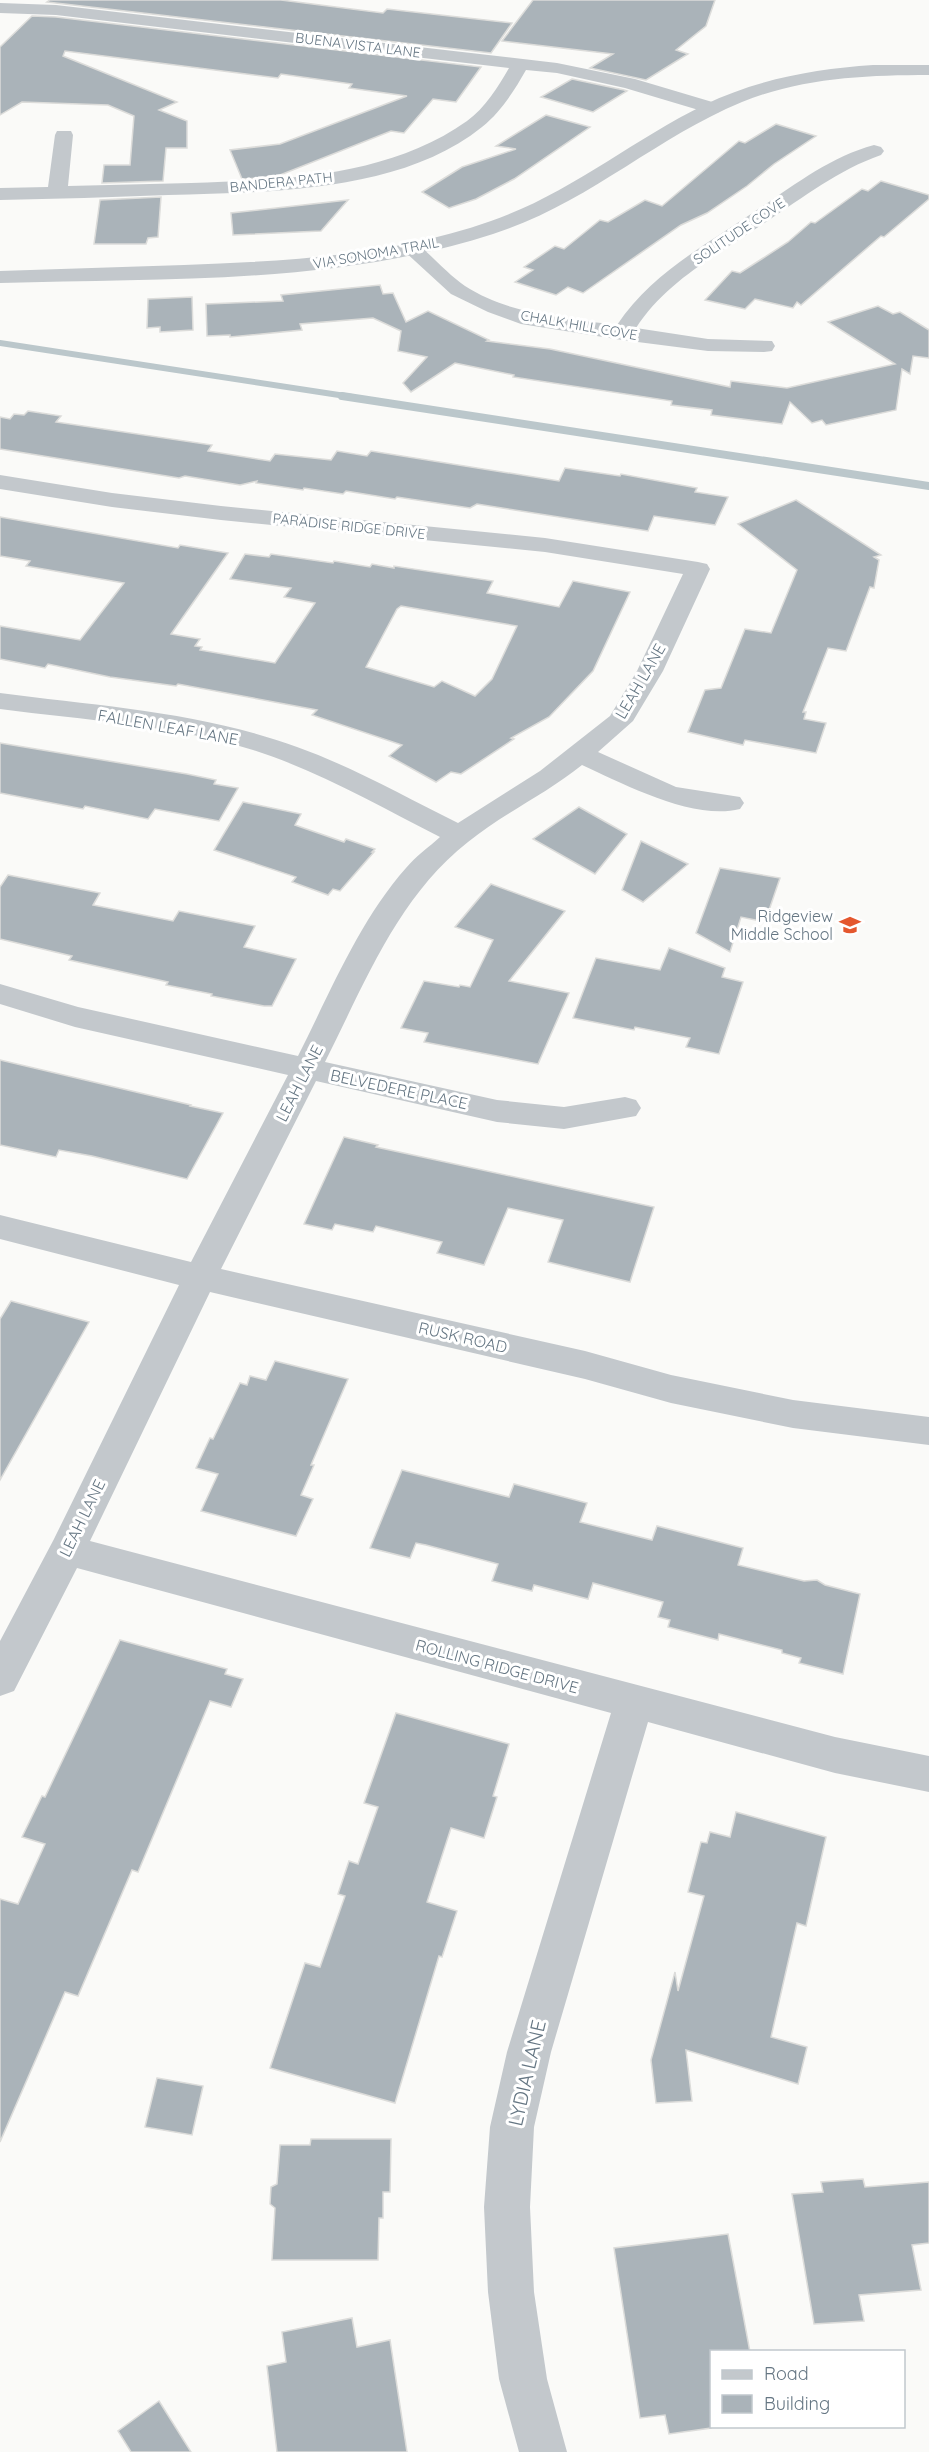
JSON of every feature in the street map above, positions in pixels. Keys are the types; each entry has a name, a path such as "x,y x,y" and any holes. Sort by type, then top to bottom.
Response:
{"street":[{"name":"BUENA VISTA LANE","path":"0,8 56,10 520,64 600,76 712,108"},
{"name":"BANDERA PATH","path":"0,194 272,185 339,176 386,165 435,147 475,123 496,102 520,64"},
{"name":"VIA SONOMA TRAIL","path":"0,277 273,268 342,262 413,250 476,233 547,205 712,108 767,86 804,78 853,72 929,70"},
{"path":"57,193 64,135"},
{"name":"SOLITUDE COVE","path":"622,334 630,320 654,294 686,267 835,166 874,151"},
{"name":"CHALK HILL COVE","path":"413,250 458,290 495,308 529,319 721,347 764,346"},
{"name":"PARADISE RIDGE DRIVE","path":"0,482 112,500 221,513 545,545 698,569"},
{"name":"LEAH LANE","path":"0,1679 67,1550 200,1277 306,1069 396,900 417,873 459,835 550,777 620,721 650,671 698,569"},
{"name":"FALLEN LEAF LANE","path":"0,701 200,729 262,744 302,758 459,835"},
{"path":"580,754 666,793 685,798 730,803"},
{"name":"BELVEDERE PLACE","path":"0,994 75,1017 497,1111 564,1118 625,1108"},
{"name":"RUSK ROAD","path":"0,1227 200,1277 585,1365 671,1389 782,1412 891,1428 929,1431"},
{"name":"ROLLING RIDGE DRIVE","path":"67,1550 634,1703 835,1755 929,1774"},
{"name":"LYDIA LANE","path":"543,2452 523,2379 511,2292 507,2207 512,2127 529,2052 634,1703"}],"building":[{"path":"50,0 281,0 383,13 387,9 512,23 491,53 47,2"},
{"path":"533,0 715,0 706,26 676,50 688,54 646,80 590,68 613,54 502,41"},
{"path":"32,16 481,67 456,102 433,99 404,133 391,131 275,177 242,179 230,150 280,144 407,96 349,88 352,84 281,74 278,78 65,51 63,56 177,102 159,110 187,121 187,148 166,148 163,181 102,183 104,165 130,165 134,116 108,105 22,102 0,115 0,47"},
{"path":"572,79 627,91 593,112 541,97"},
{"path":"546,115 590,127 514,179 476,199 449,208 422,192 462,167 516,149 496,146"},
{"path":"776,124 816,136 707,213 681,225 583,293 568,287 556,295 515,282 533,270 524,267 555,246 564,249 600,220 608,222 645,200 662,206 739,141 745,143"},
{"path":"881,181 929,195 929,199 884,237 881,236 801,305 797,302 793,308 755,299 745,309 705,300 732,271 740,273 788,242 811,222 815,223 862,189 868,191"},
{"path":"161,197 158,237 148,238 146,244 94,244 100,200"},
{"path":"348,200 321,231 233,235 231,213"},
{"path":"380,285 383,294 393,293 406,322 428,311 489,340 487,341 550,349 730,387 731,381 787,388 895,364 828,322 878,306 893,314 900,312 929,330 929,358 913,356 910,374 902,369 896,410 826,425 822,420 812,423 790,402 782,424 711,415 712,410 671,405 672,401 513,377 514,375 455,363 411,392 403,383 427,357 398,351 401,331 373,318 300,324 302,330 230,337 230,335 207,336 206,304 283,301 281,295"},
{"path":"192,297 193,330 160,332 160,327 147,328 148,299"},
{"path":"28,411 61,416 56,422 212,445 208,451 270,461 275,454 331,460 337,451 367,456 371,451 559,481 565,468 620,476 621,474 697,488 695,492 728,497 715,525 654,516 648,531 477,504 470,508 346,491 343,494 304,488 303,490 256,483 257,481 240,485 185,476 179,478 0,449 0,417 10,419 14,414 24,415"},
{"path":"796,500 881,555 874,557 879,560 874,588 870,587 846,651 828,648 803,712 806,712 804,719 826,723 816,753 745,740 743,745 688,732 705,690 721,688 745,629 771,633 797,570 738,524"},
{"path":"0,517 178,548 180,545 228,553 171,634 200,639 195,646 202,647 200,650 275,663 315,603 284,597 291,588 230,579 245,554 269,557 271,554 370,567 372,564 394,568 394,566 493,581 487,593 559,607 573,581 630,592 593,671 549,717 511,738 514,739 461,774 451,772 436,782 389,756 402,745 312,715 317,710 178,684 176,686 110,677 48,664 45,668 0,659 0,626 80,640 124,583 26,566 30,561 0,556","holes":["401,606 517,626 492,679 475,696 442,681 434,687 366,667 397,609"]},
{"path":"0,743 187,774 216,780 214,784 238,788 219,821 155,809 148,819 85,806 83,809 0,793"},
{"path":"243,802 301,814 295,825 344,842 346,839 375,849 372,852 374,852 340,891 333,889 328,895 292,882 296,877 214,850"},
{"path":"579,807 627,834 595,874 533,839"},
{"path":"641,841 688,864 643,902 622,890"},
{"path":"720,868 780,878 765,922 741,917 730,952 696,933"},
{"path":"8,875 100,893 93,905 173,921 179,911 255,926 244,947 296,959 272,1006 211,996 212,994 166,985 168,982 69,960 72,956 0,939 0,887"},
{"path":"491,884 565,911 509,981 569,993 538,1064 424,1042 428,1033 401,1028 424,981 470,987 493,940 455,927"},
{"path":"669,948 725,968 722,977 743,982 719,1054 686,1047 690,1038 573,1018 596,958 660,970"},
{"path":"0,1060 223,1113 187,1179 59,1150 56,1157 0,1145"},
{"path":"344,1137 378,1145 376,1147 654,1207 630,1282 548,1262 563,1220 508,1208 484,1265 437,1253 442,1242 376,1226 373,1232 335,1224 332,1230 304,1224"},
{"path":"11,1301 89,1322 0,1480 0,1319"},
{"path":"275,1361 348,1379 311,1465 314,1465 301,1495 313,1499 296,1536 201,1511 218,1474 196,1468 210,1438 213,1439 240,1383 247,1385 250,1376 266,1380"},
{"path":"402,1470 509,1497 514,1484 587,1503 580,1522 652,1540 657,1526 743,1548 738,1565 804,1581 817,1580 825,1585 860,1594 843,1674 799,1663 801,1658 782,1653 782,1650 719,1634 718,1640 668,1627 670,1620 658,1617 663,1602 593,1583 588,1599 534,1585 532,1591 492,1581 498,1564 416,1543 410,1558 370,1548"},
{"path":"120,1640 227,1669 225,1674 243,1679 231,1707 210,1701 138,1872 132,1870 78,1996 65,1992 0,2142 0,1899 18,1904 45,1844 22,1837 42,1796 45,1797"},
{"path":"396,1713 509,1744 493,1796 497,1797 484,1838 451,1828 427,1902 457,1911 442,1957 439,1956 395,2103 270,2068 305,1963 320,1967 345,1896 338,1894 349,1861 358,1864 378,1807 364,1803"},
{"path":"736,1812 826,1837 806,1926 797,1923 771,2037 807,2047 798,2084 686,2050 692,2101 656,2103 651,2060 675,1972 678,1991 704,1896 688,1892 701,1842 707,1843 710,1832 730,1837"},
{"path":"157,2078 203,2086 192,2135 145,2127"},
{"path":"311,2139 391,2139 390,2192 383,2192 383,2218 379,2218 378,2260 272,2260 275,2208 270,2204 271,2187 277,2184 280,2145 310,2145"},
{"path":"863,2179 865,2187 929,2182 929,2243 912,2245 921,2290 859,2295 864,2321 814,2324 792,2194 823,2192 821,2182"},
{"path":"728,2234 750,2350 710,2350 711,2428 669,2434 665,2415 640,2418 614,2248"},
{"path":"352,2318 357,2347 390,2340 407,2452 277,2452 267,2366 286,2362 282,2332"},
{"path":"159,2401 191,2452 131,2452 118,2431"}],"waterway":[{"path":"0,343 352,397"},
{"path":"342,396 929,486"}],"place":[{"name":"Ridgeview Middle School","path":"850,925"}]}
